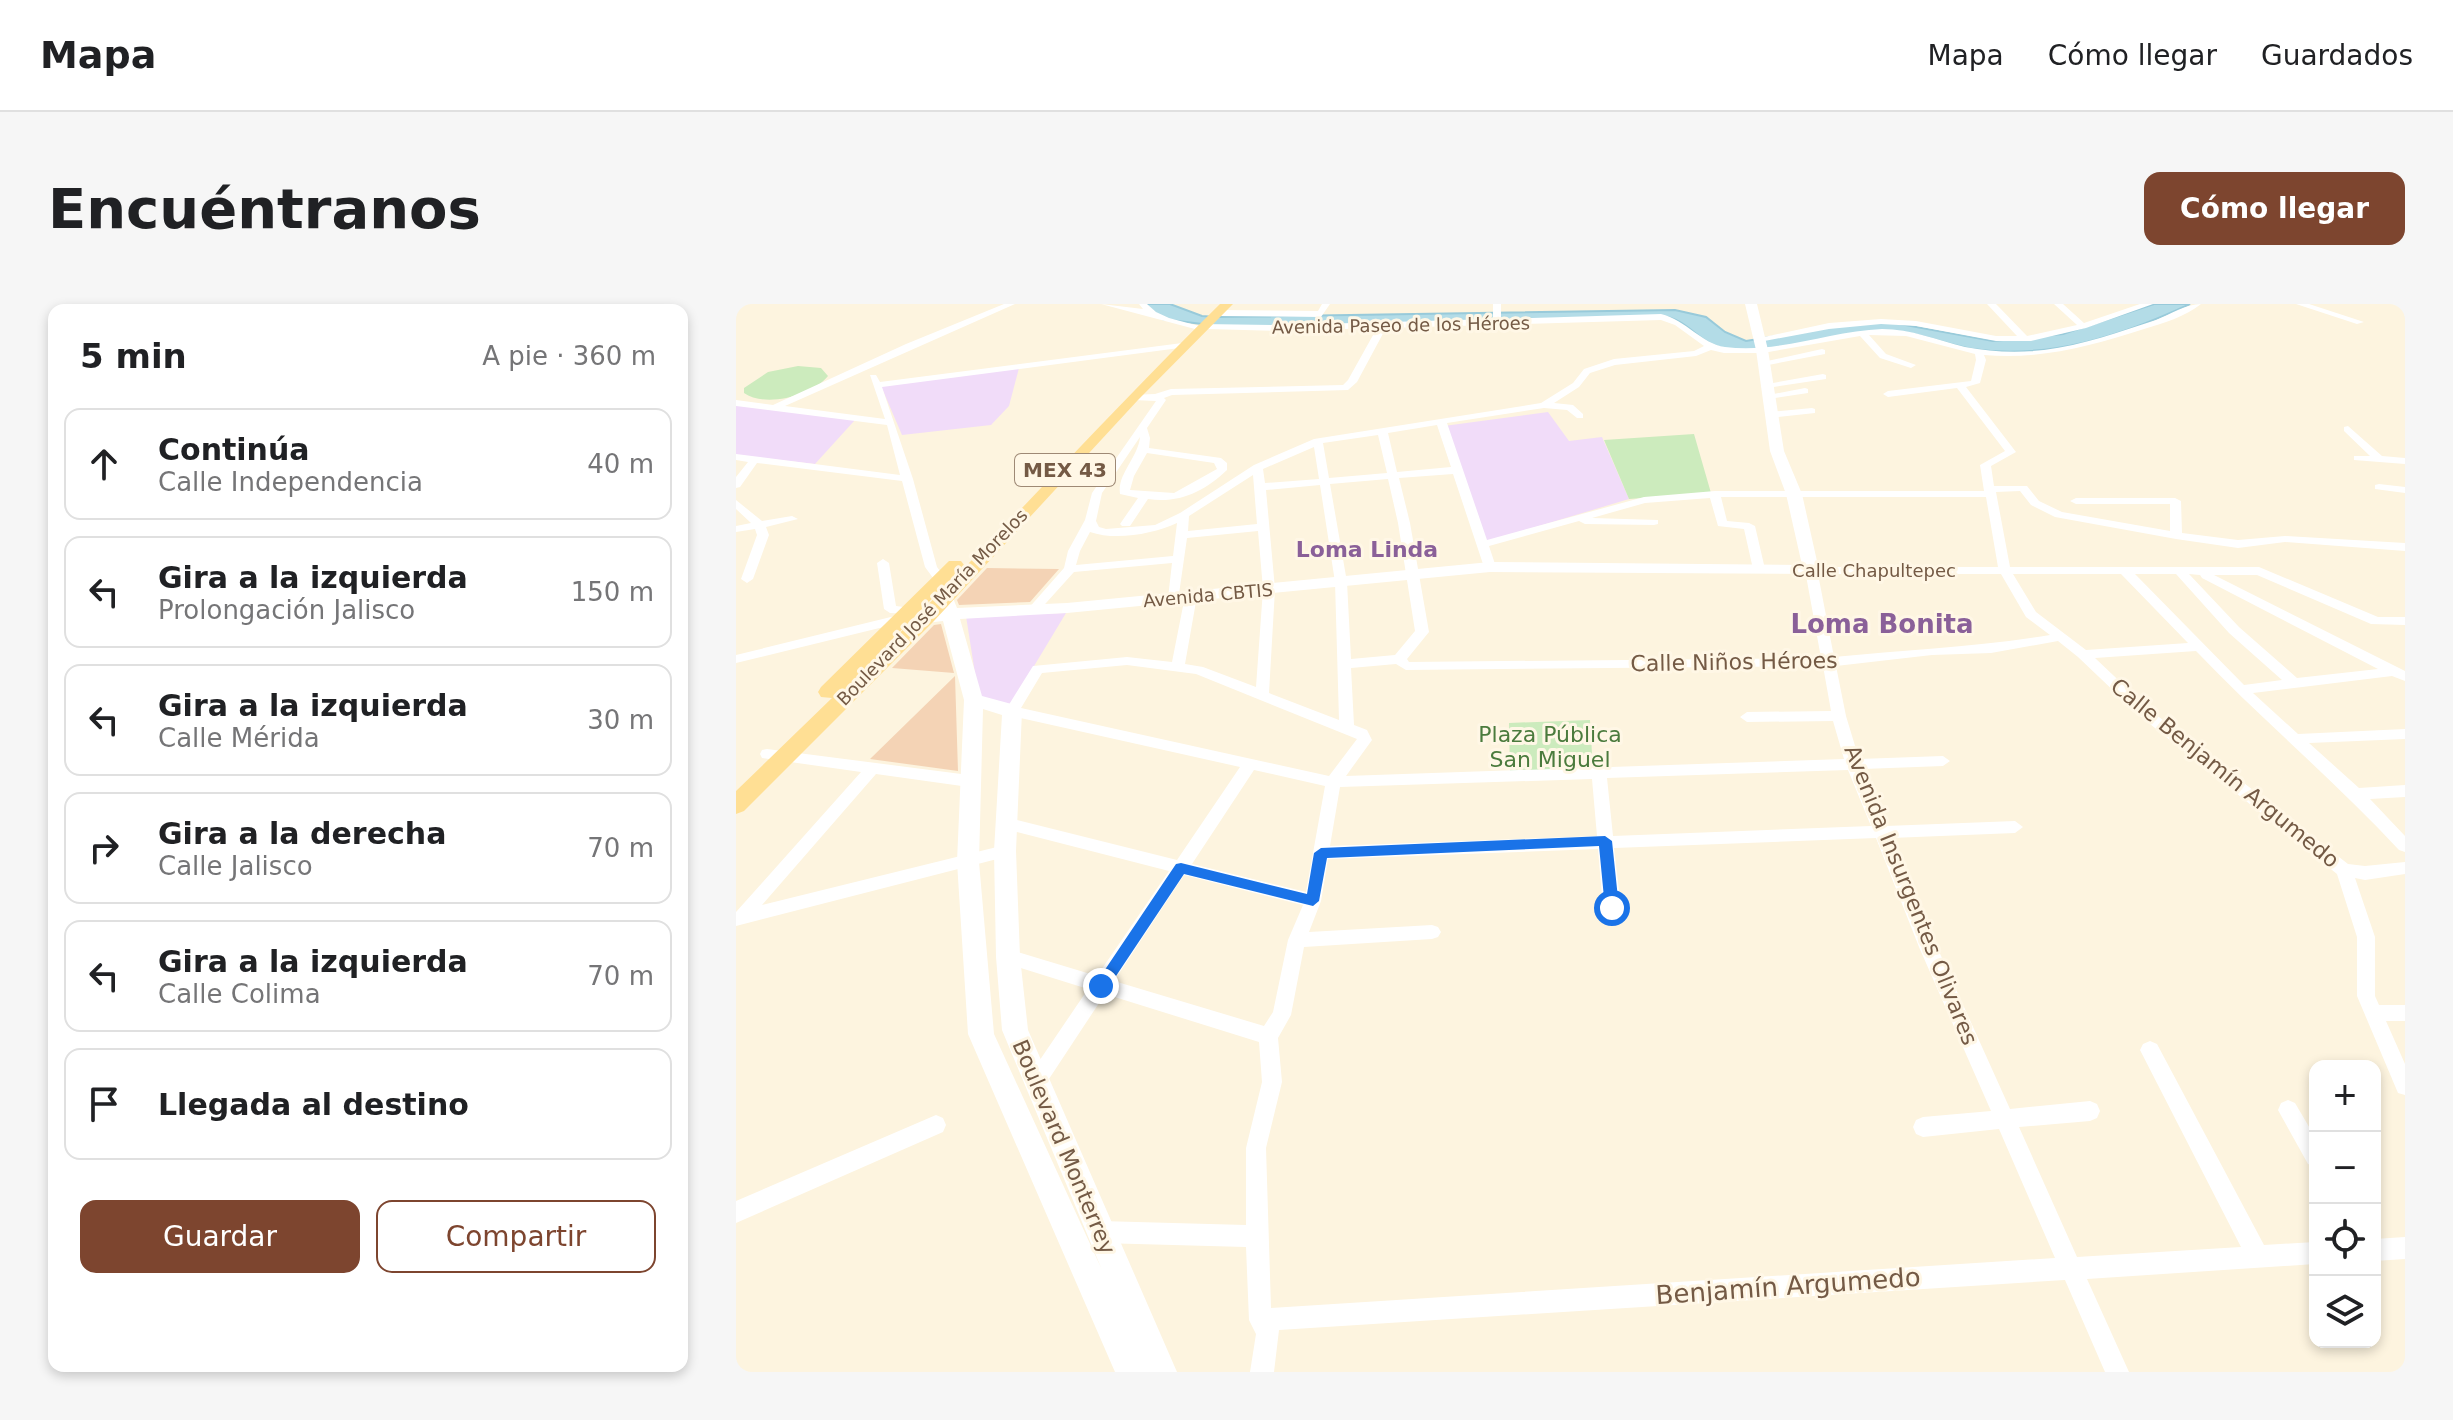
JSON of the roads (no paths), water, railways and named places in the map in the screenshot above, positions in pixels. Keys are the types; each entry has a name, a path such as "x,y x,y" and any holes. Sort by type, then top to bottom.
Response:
{"main road":[{"name":"Boulevard José María Morelos","path":"942,590 1210,317"},
{"name":"Boulevard José María Morelos","path":"942,590 1182,344"},
{"path":"913,611 942,590"},
{"name":"Boulevard José María Morelos","path":"736,805 777,755 913,611"},
{"name":"Boulevard José María Morelos","path":"736,785 777,755"}],"street":[{"path":"774,408 1011,304"},
{"name":"Avenida Paseo de los Héroes","path":"1105,304 1150,313 1383,325 1497,316 1661,317 1685,325 1710,347"},
{"path":"1143,304 1150,313"},
{"name":"Avenida Paseo de los Héroes","path":"1210,317 1321,314 1326,304"},
{"name":"Avenida Insurgentes Olivares","path":"1751,304 1777,451 1794,494 1839,716 1853,763 1928,947 2073,1267 2117,1372"},
{"path":"1991,304 2024,338"},
{"path":"2058,304 2083,326"},
{"path":"1761,348 1849,323 1884,321 1913,323 1981,339 2024,338 2083,326 2149,304"},
{"path":"1544,405 1576,385 1587,371 1614,362 1696,353 1710,347 1791,346 1885,331 1923,337 1979,352 2024,354 2071,350 2141,328 2197,304"},
{"path":"2300,304 2360,322"},
{"path":"1133,397 1156,397 1171,392 1345,388 1352,382 1383,325"},
{"path":"1862,333 1883,356 1911,365"},
{"path":"876,385 1182,344"},
{"path":"1791,346 1795,361"},
{"path":"1761,348 1795,361 1822,352"},
{"path":"1888,394 1975,383 1981,360 1979,352"},
{"path":"736,659 913,611 942,590 891,423 868,365"},
{"path":"1767,390 1823,377"},
{"path":"1961,387 2011,452 1985,465 1989,491"},
{"path":"1767,390 1805,391"},
{"path":"1033,610 1070,569 1070,555 1090,521 1094,497 1121,451 1143,429 1161,400 1156,397"},
{"path":"736,403 891,423"},
{"path":"1076,545 1105,533 1157,528 1184,515 1258,467 1318,441 1544,405 1570,407 1580,416"},
{"path":"1770,415 1812,411"},
{"path":"1441,421 1490,567"},
{"path":"1143,429 1144,450 1124,484 1124,492 1179,498 1222,470 1222,463 1144,450"},
{"path":"2348,429 2379,459"},
{"path":"1382,431 1390,475 1404,523 1422,632 1402,663"},
{"path":"1318,441 1341,582 1347,729"},
{"path":"736,457 908,479"},
{"path":"2358,458 2405,461"},
{"path":"736,485 755,459"},
{"path":"1258,467 1269,589 1262,697"},
{"path":"1260,487 1457,470"},
{"path":"2379,487 2405,490"},
{"path":"1484,544 1644,500 1715,494 2023,488 2035,503 2059,515 2176,536 2238,544 2285,539 2405,547"},
{"name":"Calle Benjamín Argumedo","path":"1989,491 2005,571 2031,614 2083,654 2145,713 2344,870 2366,937 2366,996 2405,1086"},
{"path":"1715,494 1722,524 1749,526 1759,569"},
{"path":"1126,524 1145,495"},
{"path":"2076,501 2175,501 2176,536"},
{"path":"736,503 760,525 763,535 747,579"},
{"path":"1178,666 1183,597 1179,559 1184,515"},
{"path":"736,529 792,519"},
{"path":"1090,521 1094,529 1105,533"},
{"path":"1567,521 1654,522"},
{"path":"1184,535 1262,527"},
{"path":"2238,544 2243,546 2259,571 2376,621 2405,621"},
{"path":"1070,569 1179,559"},
{"path":"883,563 890,609 913,611"},
{"name":"Avenida CBTIS","path":"942,590 1033,610 1490,567"},
{"name":"Calle Chapultepec","path":"1490,567 2259,571"},
{"path":"2125,571 2197,647 2356,794 2405,846"},
{"path":"2180,572 2234,630 2295,684"},
{"path":"2201,572 2400,674"},
{"name":"Boulevard Monterrey","path":"942,590 974,709 968,862 981,1034 1132,1372"},
{"name":"Calle Niños Héroes","path":"1344,664 1830,662 1932,651 1991,649 2060,637"},
{"path":"2083,654 2197,647"},
{"path":"1004,709 1038,669 1127,661 1198,670 1362,734 1365,740 1333,782 1313,901 1297,940 1282,1015 1268,1036 1272,1082 1256,1148 1261,1320 1268,1333 1262,1372"},
{"path":"2241,690 2400,674"},
{"path":"974,709 1004,709 1333,782 1943,761"},
{"name":"Boulevard Monterrey","path":"1004,709 1008,957 1015,1030 1161,1372"},
{"path":"1747,717 1839,716"},
{"path":"2294,739 2405,734"},
{"path":"777,755 969,781"},
{"path":"1036,1082 1250,764"},
{"path":"739,918 872,769"},
{"path":"1599,774 1612,908"},
{"path":"2356,794 2405,791"},
{"path":"1005,823 1313,901"},
{"path":"1321,853 2015,827"},
{"path":"739,918 1005,851"},
{"path":"2344,870 2365,873 2405,868"},
{"path":"1297,940 1432,932"},
{"path":"1008,957 1268,1036"},
{"path":"2372,1013 2405,1013"},
{"path":"2150,1050 2258,1256"},
{"path":"2288,1110 2309,1147"},
{"path":"1923,1127 2090,1111"},
{"path":"736,1212 936,1125"},
{"path":"1100,1232 1257,1236"},
{"path":"2381,1250 2405,1248"},
{"name":"Benjamín Argumedo","path":"1261,1320 2309,1253"}],"water":[{"path":"1145,304 1170,304 1202,316 1216,317 1675,310 1706,317 1725,332 1746,341 1850,324 1889,322 1993,341 2063,334 2154,304 2190,304 2138,326 2084,343 2000,352 1972,349 1895,331 1865,332 1743,351 1717,347 1679,322 1662,316 1226,327 1162,319"}],"district":[{"name":"Loma Linda","path":"1367,549"},
{"name":"Loma Bonita","path":"1882,624"}],"park label":[{"name":"Plaza Pública San Miguel","path":"1550,746"}]}
